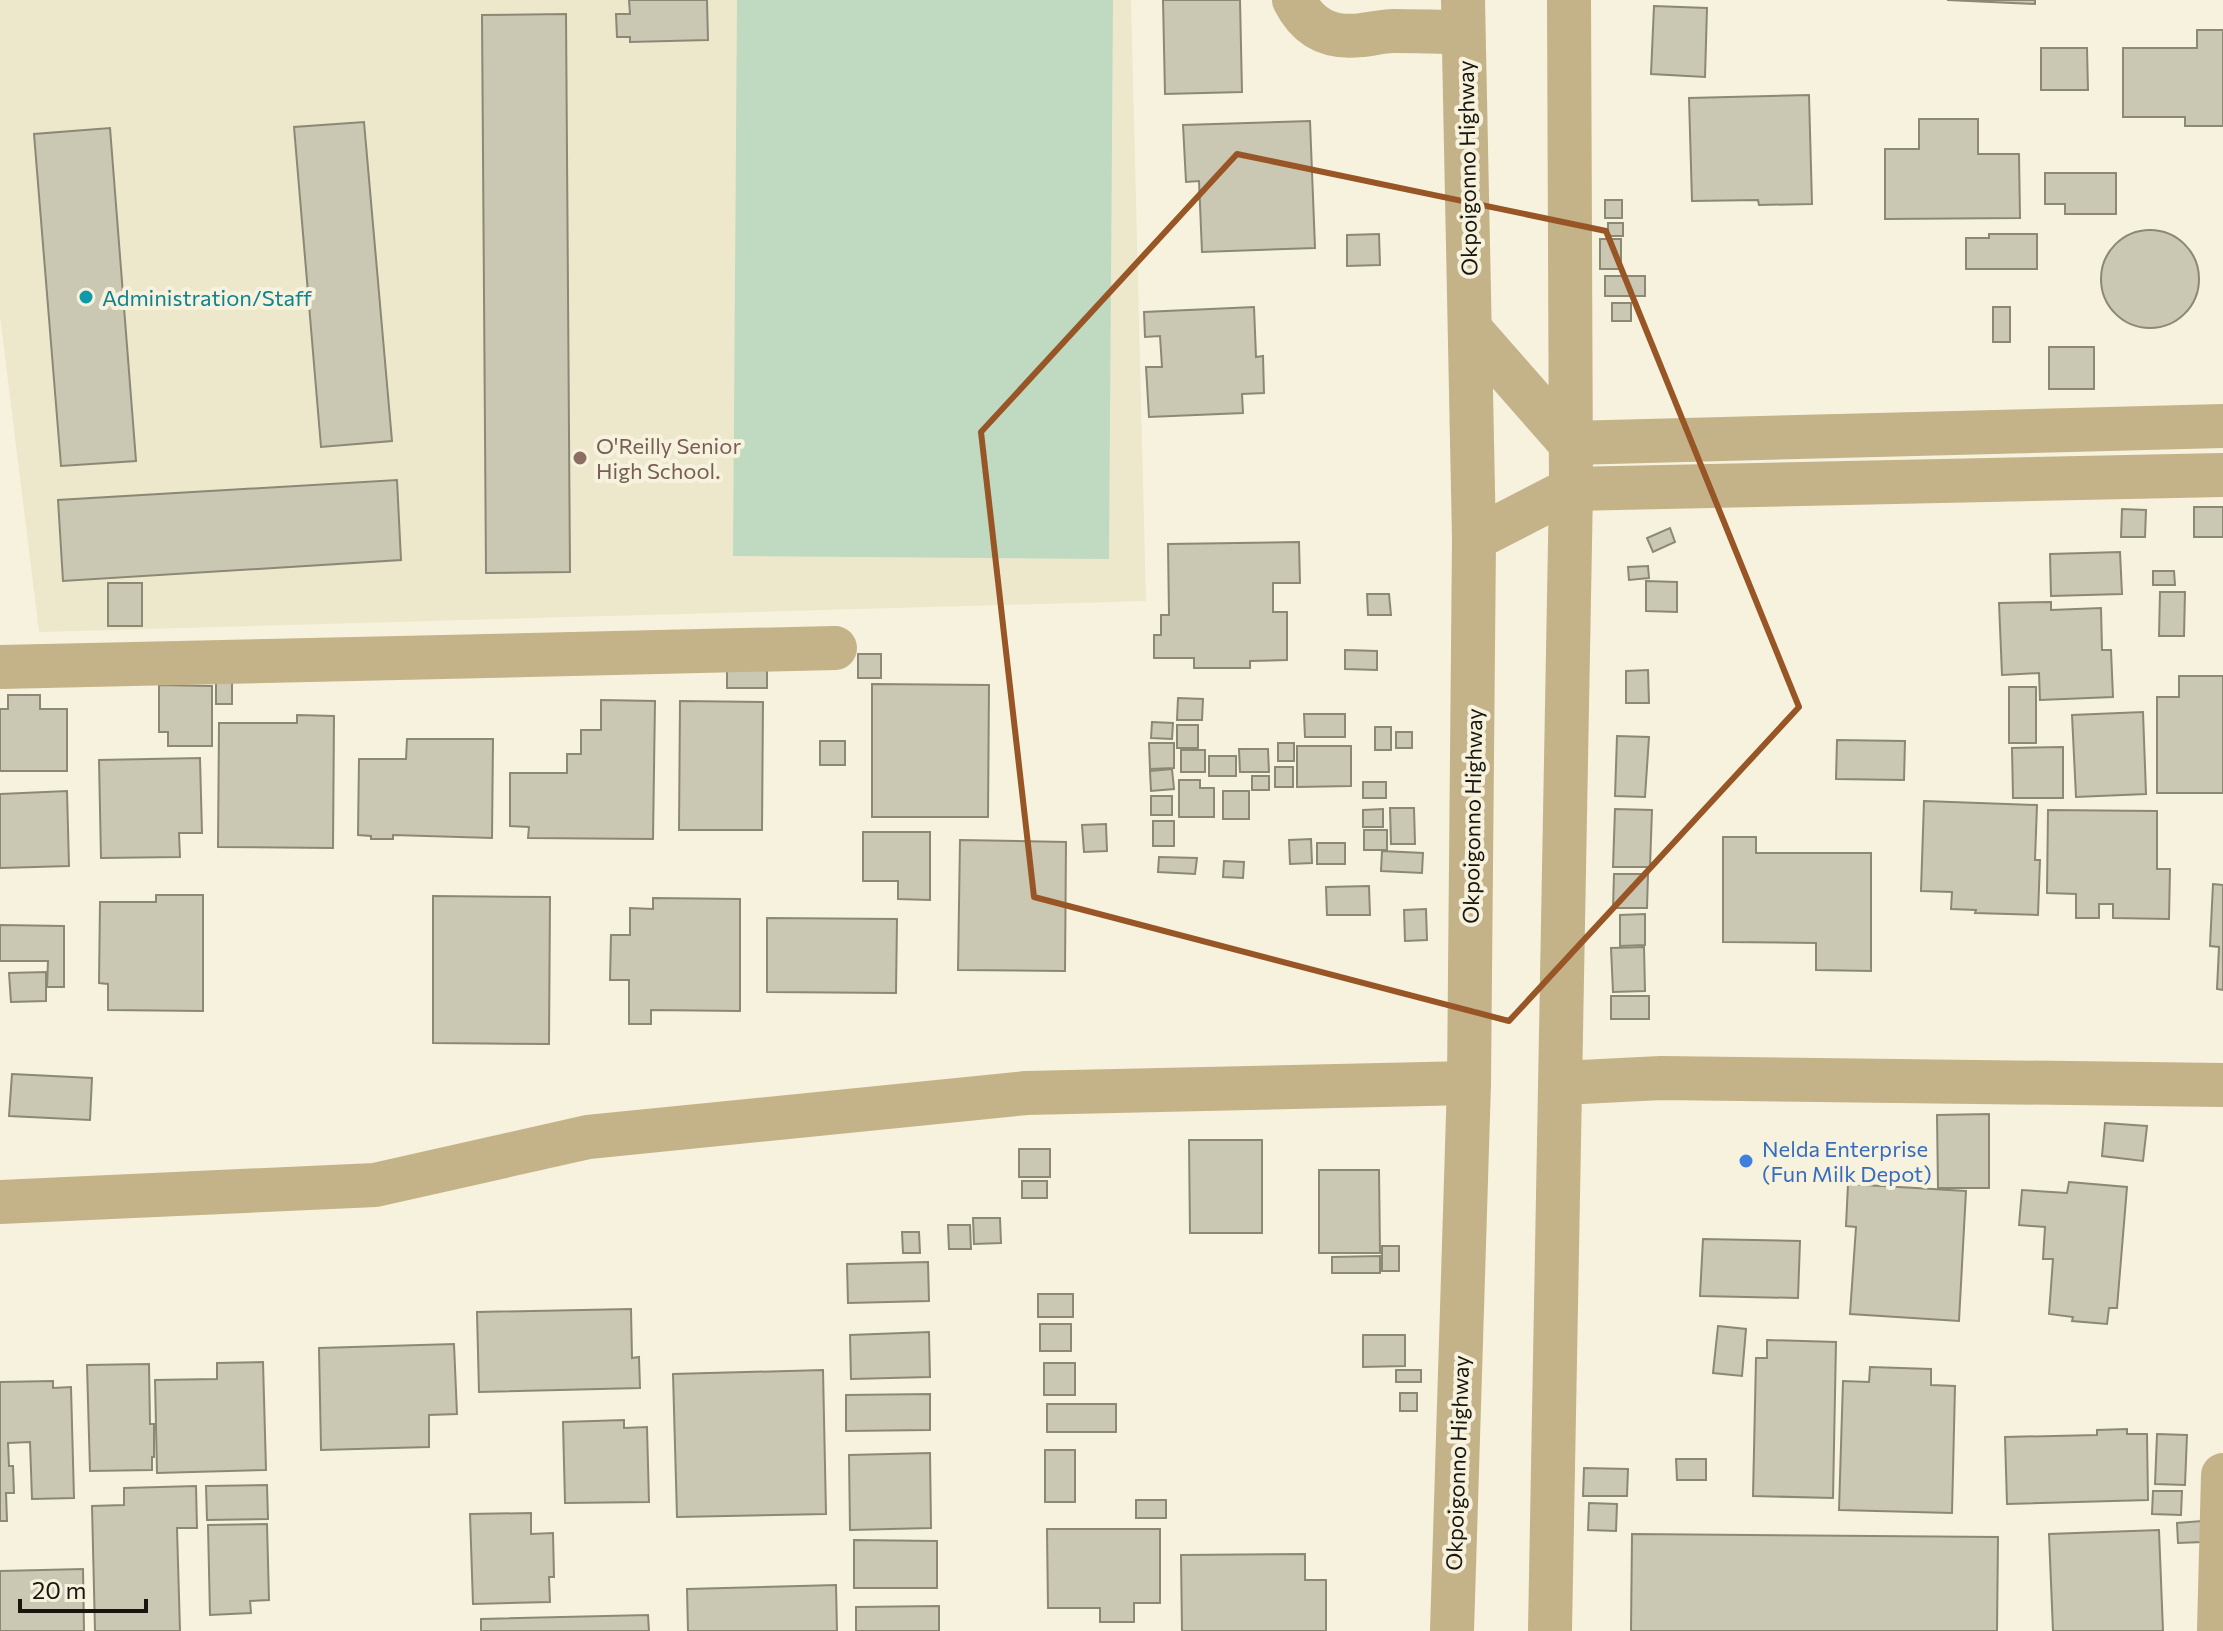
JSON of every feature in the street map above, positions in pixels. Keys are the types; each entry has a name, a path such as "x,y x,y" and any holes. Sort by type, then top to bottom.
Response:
{"street":[{"path":"1294,0 1301,15 1314,26 1333,35 1359,36 1463,16"},
{"path":"1550,1631 1571,489 1569,0"},
{"name":"Okpoigonno Highway","path":"1452,1631 1469,1083 1474,539 1463,16"},
{"path":"1470,329 1570,443"},
{"path":"1570,443 2223,426"},
{"path":"1474,539 1571,489 2223,475"},
{"path":"0,667 835,648"},
{"path":"1561,1083 1661,1078 2223,1085"},
{"path":"0,1202 375,1185 588,1137 1026,1093 1469,1083"},
{"path":"2219,1631 2223,1475"}],"highlighted area":[{"path":"1237,154 1606,231 1799,707 1509,1021 1034,897 981,432"}],"shaded area":[{"name":"O'Reilly Senior High School.","path":"0,0 1131,0 1146,601 39,632 0,316"}],"green space":[{"path":"737,0 1113,0 1109,559 733,556"}],"building":[{"path":"629,0 707,0 708,40 630,42 630,37 617,37 616,14 630,14"},
{"path":"1163,0 1240,0 1242,92 1165,94"},
{"path":"1947,0 2035,0 2035,4"},
{"path":"1654,6 1707,8 1705,77 1651,74"},
{"path":"566,14 570,572 486,573 482,15"},
{"path":"2197,30 2223,30 2223,126 2185,126 2185,117 2123,117 2123,48 2197,48"},
{"path":"2041,48 2087,48 2088,90 2041,90"},
{"path":"1809,95 1812,204 1759,205 1758,200 1692,201 1689,98"},
{"path":"1919,119 1978,119 1978,154 2019,154 2020,218 1885,219 1885,149 1919,149"},
{"path":"1310,121 1315,248 1202,252 1199,181 1186,182 1183,125"},
{"path":"364,122 392,441 321,447 294,127"},
{"name":"Administration/Staff","path":"110,128 136,461 61,466 34,134"},
{"path":"2045,173 2116,173 2116,214 2065,214 2065,204 2045,204"},
{"path":"1605,200 1622,200 1622,218 1605,218"},
{"path":"1608,223 1623,223 1623,236 1608,236"},
{"path":"2150,230 2169,234 2185,244 2195,260 2199,279 2195,298 2185,314 2169,324 2150,328 2131,324 2115,314 2105,298 2101,279 2105,260 2115,244 2131,234"},
{"path":"1379,234 1380,265 1347,266 1347,235"},
{"path":"1989,234 2037,234 2037,269 1966,269 1966,238 1989,238"},
{"path":"1600,239 1621,239 1621,269 1600,269"},
{"path":"1605,276 1645,276 1645,296 1605,296"},
{"path":"1612,303 1631,303 1631,321 1612,321"},
{"path":"1254,307 1256,357 1263,356 1264,393 1242,394 1243,413 1149,417 1146,367 1162,367 1160,336 1145,337 1144,312"},
{"path":"1993,307 2010,307 2010,342 1993,342"},
{"path":"2049,347 2094,347 2094,389 2049,389"},
{"path":"397,480 401,560 63,581 58,500"},
{"path":"2194,507 2223,507 2223,537 2194,537"},
{"path":"2122,509 2146,510 2145,537 2121,537"},
{"path":"1670,528 1675,542 1653,552 1647,538"},
{"path":"1299,542 1300,583 1273,583 1273,612 1287,612 1287,660 1250,661 1250,668 1194,668 1194,658 1154,658 1154,635 1161,635 1161,615 1169,615 1168,544"},
{"path":"2120,552 2122,594 2051,596 2050,554"},
{"path":"1648,566 1649,578 1629,580 1628,567"},
{"path":"2153,571 2174,571 2175,585 2153,585"},
{"path":"1646,581 1677,582 1677,612 1646,611"},
{"path":"108,583 142,583 142,626 108,626"},
{"path":"2160,592 2185,592 2184,636 2159,636"},
{"path":"1367,594 1389,594 1391,615 1368,615"},
{"path":"2051,602 2051,610 2101,608 2102,650 2111,650 2113,697 2040,700 2039,673 2002,675 1999,603"},
{"path":"1345,650 1377,651 1377,670 1345,669"},
{"path":"727,654 767,654 767,688 727,688"},
{"path":"858,654 881,654 881,678 858,678"},
{"path":"1648,670 1649,703 1626,703 1626,671"},
{"path":"216,673 232,674 232,704 216,704"},
{"path":"2179,676 2223,676 2223,793 2157,793 2157,697 2179,697"},
{"path":"872,684 989,685 988,817 872,817"},
{"path":"159,685 212,686 212,746 168,746 168,732 159,732"},
{"path":"2009,687 2036,687 2036,743 2009,743"},
{"path":"8,695 40,695 40,709 67,709 67,771 0,771 0,709 8,709"},
{"path":"1178,698 1203,699 1202,720 1177,720"},
{"path":"601,700 655,701 653,839 528,838 529,827 510,826 510,773 567,773 567,754 581,754 581,730 601,730"},
{"path":"680,701 763,702 762,830 679,830"},
{"path":"2143,712 2146,794 2076,797 2072,715"},
{"path":"1304,714 1345,714 1345,737 1305,737"},
{"path":"297,715 334,716 333,848 218,847 219,723 297,723"},
{"path":"1152,722 1173,723 1172,739 1151,738"},
{"path":"1177,725 1198,725 1198,748 1177,748"},
{"path":"1375,727 1391,727 1391,750 1375,750"},
{"path":"1396,732 1412,732 1412,748 1396,748"},
{"path":"1617,736 1649,737 1645,797 1615,796"},
{"path":"407,739 493,739 492,838 393,835 393,839 371,839 371,836 358,835 359,759 406,759"},
{"path":"1837,740 1905,741 1904,780 1836,779"},
{"path":"820,741 845,741 845,765 820,765"},
{"path":"1149,743 1174,743 1174,768 1150,769"},
{"path":"1278,743 1294,743 1294,761 1278,761"},
{"path":"1297,746 1351,746 1351,786 1297,787"},
{"path":"2063,747 2063,798 2013,798 2012,748"},
{"path":"1239,749 1268,749 1269,772 1240,772"},
{"path":"1181,750 1205,750 1205,772 1181,772"},
{"path":"1209,756 1236,756 1236,776 1209,776"},
{"path":"200,758 202,833 179,833 180,857 101,858 99,760"},
{"path":"1275,767 1293,767 1293,787 1275,787"},
{"path":"1172,769 1174,789 1151,791 1150,771"},
{"path":"1252,776 1269,776 1269,790 1252,790"},
{"path":"1179,780 1200,780 1200,788 1214,788 1214,817 1179,817"},
{"path":"1363,782 1386,782 1386,798 1363,798"},
{"path":"67,791 69,866 0,868 0,794"},
{"path":"1223,791 1249,791 1249,819 1223,819"},
{"path":"1151,796 1172,796 1172,815 1151,815"},
{"path":"1924,801 2037,805 2035,860 2040,860 2038,915 1951,909 1952,892 1921,891"},
{"path":"1390,808 1414,808 1415,844 1391,844"},
{"path":"1383,809 1383,827 1363,827 1363,810"},
{"path":"1615,809 1652,810 1650,867 1613,867"},
{"path":"2048,810 2157,811 2157,869 2170,869 2169,919 2113,918 2113,904 2099,904 2099,918 2076,918 2076,894 2047,893"},
{"path":"1153,821 1174,821 1174,846 1153,846"},
{"path":"1106,824 1107,851 1084,852 1082,825"},
{"path":"1364,830 1387,830 1387,850 1364,850"},
{"path":"863,832 930,832 930,900 898,899 898,881 863,881"},
{"path":"1723,837 1756,837 1756,853 1871,853 1871,971 1816,970 1816,943 1723,942"},
{"path":"1311,839 1312,863 1290,864 1289,840"},
{"path":"960,840 1066,842 1065,971 958,970"},
{"path":"1317,843 1345,843 1345,864 1317,864"},
{"path":"1382,851 1423,853 1422,873 1381,871"},
{"path":"1159,857 1197,858 1195,874 1158,872"},
{"path":"1224,861 1244,862 1243,878 1223,877"},
{"path":"1614,874 1648,874 1647,908 1613,908"},
{"path":"2213,884 2223,885 2223,990 2217,989 2219,947 2210,946"},
{"path":"1369,886 1370,915 1327,915 1326,887"},
{"path":"156,895 203,895 203,1011 108,1010 108,984 99,983 100,902 156,902"},
{"path":"433,896 550,897 549,1044 433,1043"},
{"path":"653,898 740,899 740,1011 651,1010 651,1024 629,1024 629,980 610,980 611,935 630,935 630,908 653,909"},
{"path":"1426,909 1427,940 1405,941 1404,910"},
{"path":"1645,914 1645,945 1620,946 1620,915"},
{"path":"767,918 897,919 896,993 767,992"},
{"path":"0,925 64,926 64,987 47,987 48,961 0,961"},
{"path":"1644,947 1645,991 1613,992 1611,948"},
{"path":"46,972 46,1001 11,1002 9,973"},
{"path":"1611,996 1649,996 1649,1019 1611,1019"},
{"path":"12,1074 92,1078 90,1120 9,1116"},
{"path":"1989,1114 1989,1188 1938,1188 1937,1115"},
{"path":"2105,1123 2147,1126 2143,1161 2102,1156"},
{"path":"1189,1140 1262,1140 1262,1233 1190,1233"},
{"path":"1019,1149 1050,1149 1050,1177 1019,1177"},
{"path":"1319,1170 1379,1170 1380,1253 1319,1253"},
{"path":"1022,1181 1047,1181 1047,1198 1022,1198"},
{"path":"2069,1182 2127,1187 2117,1308 2109,1308 2107,1324 2072,1321 2073,1317 2049,1314 2053,1259 2043,1259 2045,1227 2019,1225 2022,1190 2067,1193"},
{"path":"1848,1184 1966,1191 1959,1321 1850,1314 1856,1227 1846,1226"},
{"path":"973,1218 1000,1218 1001,1243 974,1244"},
{"path":"948,1225 970,1225 971,1249 949,1249"},
{"path":"902,1232 919,1232 920,1253 903,1253"},
{"path":"1703,1239 1800,1241 1798,1298 1700,1296"},
{"path":"1382,1246 1399,1246 1399,1271 1382,1271"},
{"path":"1380,1256 1380,1273 1332,1273 1332,1257"},
{"path":"928,1262 929,1301 848,1303 847,1264"},
{"path":"1038,1294 1073,1294 1073,1317 1038,1317"},
{"path":"631,1309 632,1358 639,1357 640,1388 479,1392 477,1312"},
{"path":"1040,1324 1071,1324 1071,1351 1040,1351"},
{"path":"1718,1326 1746,1329 1742,1376 1713,1373"},
{"path":"929,1332 930,1377 851,1379 850,1335"},
{"path":"1363,1335 1405,1335 1405,1366 1363,1367"},
{"path":"1767,1340 1836,1342 1833,1498 1753,1496 1756,1358 1767,1358"},
{"path":"454,1344 457,1414 429,1415 429,1447 321,1450 319,1348"},
{"path":"263,1362 266,1470 157,1473 155,1380 217,1379 217,1363"},
{"path":"1044,1363 1075,1363 1075,1395 1044,1395"},
{"path":"149,1364 150,1424 154,1424 152,1470 90,1471 87,1365"},
{"path":"1870,1367 1931,1369 1931,1385 1955,1386 1952,1513 1839,1510 1843,1381 1869,1382"},
{"path":"823,1370 826,1514 677,1517 673,1374"},
{"path":"1396,1370 1421,1370 1421,1382 1396,1382"},
{"path":"53,1381 53,1388 71,1387 74,1498 32,1499 30,1442 8,1443 14,1493 6,1493 7,1521 0,1521 0,1382"},
{"path":"1400,1393 1417,1393 1417,1411 1400,1411"},
{"path":"930,1394 930,1430 846,1431 846,1395"},
{"path":"1047,1404 1116,1404 1116,1432 1047,1432"},
{"path":"624,1420 624,1428 647,1427 649,1502 565,1503 563,1422"},
{"path":"2127,1429 2127,1434 2147,1434 2148,1500 2007,1504 2005,1437 2097,1435 2097,1430"},
{"path":"2157,1434 2187,1435 2185,1485 2155,1484"},
{"path":"1045,1450 1075,1450 1075,1502 1045,1502"},
{"path":"930,1453 931,1528 850,1530 849,1455"},
{"path":"1676,1459 1706,1459 1706,1480 1677,1480"},
{"path":"1584,1468 1628,1469 1627,1496 1583,1496"},
{"path":"267,1485 268,1519 207,1520 206,1486"},
{"path":"196,1486 197,1528 177,1528 180,1631 95,1631 92,1506 124,1505 124,1488"},
{"path":"2153,1491 2182,1491 2181,1515 2152,1514"},
{"path":"1136,1500 1166,1500 1166,1518 1136,1518"},
{"path":"1589,1503 1617,1504 1616,1531 1588,1530"},
{"path":"531,1513 531,1534 553,1533 554,1577 549,1577 550,1602 473,1604 470,1514"},
{"path":"2202,1521 2203,1542 2178,1543 2177,1523"},
{"path":"267,1524 269,1600 250,1601 251,1613 210,1615 208,1525"},
{"path":"1047,1529 1160,1529 1160,1603 1134,1603 1134,1622 1100,1622 1100,1608 1048,1608"},
{"path":"2159,1530 2163,1631 2053,1631 2049,1534"},
{"path":"1632,1534 1998,1537 1997,1631 1631,1631"},
{"path":"854,1540 937,1541 937,1588 854,1588"},
{"path":"1305,1554 1305,1580 1326,1580 1326,1631 1182,1631 1181,1555"},
{"path":"83,1569 84,1631 0,1631 0,1571"},
{"path":"836,1585 837,1631 688,1631 687,1589"},
{"path":"939,1606 939,1631 856,1631 856,1607"},
{"path":"648,1615 649,1631 481,1631 481,1619"}],"place":[{"name":"Administration/Staff","path":"86,297"},
{"name":"O'Reilly Senior High School.","path":"580,458"},
{"name":"Nelda Enterprise (Fun Milk Depot)","path":"1746,1161"}]}
